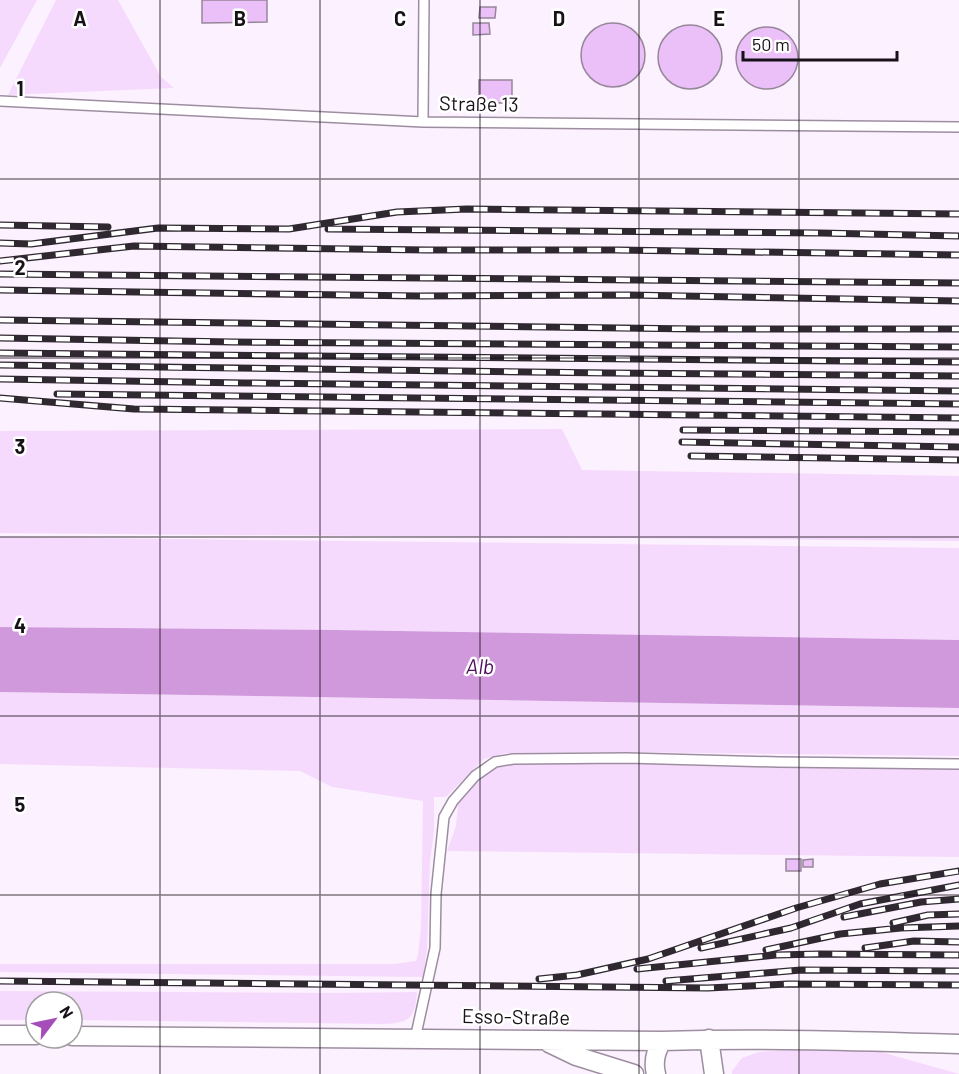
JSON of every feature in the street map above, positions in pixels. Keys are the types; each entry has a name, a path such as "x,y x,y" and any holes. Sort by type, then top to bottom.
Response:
{"street":[{"path":"0,1035 24,1035"},
{"name":"Esso-Straße","path":"84,1036 662,1041 709,1039 959,1044"},
{"path":"709,1039 714,1074"},
{"path":"542,1040 576,1056 634,1074"},
{"path":"656,1074 655,1058 662,1041"}],"lane":[{"path":"423,122 424,0"},
{"name":"Straße 13","path":"0,101 423,122 959,127"},
{"path":"415,1039 435,948 436,894 444,817 453,801 475,776 495,762 513,759 627,758 959,764"}],"shaded area":[{"path":"0,0 37,0 0,68"},
{"path":"56,0 118,0 161,77 174,88 8,95"},
{"path":"562,429 582,470 959,476 959,541 0,533 0,431"},
{"path":"0,537 959,548 959,640 0,627"},
{"path":"0,692 959,708 959,756 506,753 484,759 446,797 434,797 427,949 423,977 0,972 0,964 394,964 416,961 421,928 423,801 332,787 300,771 0,764"},
{"path":"543,760 725,767 959,769 959,857 447,851 456,826 458,804 464,792 495,768 511,763"},
{"path":"0,991 24,991 24,1020 0,1020"},
{"path":"84,992 417,992 414,1009 409,1018 399,1023 84,1020"},
{"path":"860,1046 959,1074 732,1074 742,1058 759,1052"}],"water":[{"name":"Alb","path":"0,627 959,640 959,708 0,692"}],"building":[{"path":"202,0 267,0 267,22 202,23"},
{"path":"480,7 496,7 495,18 479,18"},
{"path":"473,23 489,23 490,34 473,35"},
{"path":"613,23 625,25 636,32 643,43 645,55 643,67 636,78 625,85 613,87 601,85 590,78 583,67 581,55 583,43 590,32 601,25"},
{"path":"690,25 702,27 713,34 720,45 722,57 720,69 713,80 702,87 690,89 678,87 667,80 660,69 658,57 660,45 667,34 678,27"},
{"path":"761,27 773,27 789,36 796,46 798,58 796,70 789,80 773,89 761,89 750,84 741,75 736,64 736,52 741,41 750,32"},
{"path":"479,80 512,80 512,103 479,103"},
{"path":"786,859 801,859 801,871 786,871"},
{"path":"813,859 813,867 803,867 803,860"}],"railway":[{"path":"0,243 31,244 158,228 289,229 397,212 467,209 959,214"},
{"path":"0,225 108,227"},
{"path":"328,229 959,236"},
{"path":"0,261 134,246 959,255"},
{"path":"0,274 959,283"},
{"path":"0,290 420,296 629,295 959,301"},
{"path":"0,320 696,329 959,329"},
{"path":"0,338 233,342 959,347"},
{"path":"0,353 959,362"},
{"path":"0,365 959,376"},
{"path":"0,379 959,391"},
{"path":"57,394 959,404"},
{"path":"0,398 134,409 959,418"},
{"path":"683,430 959,432"},
{"path":"682,442 959,447"},
{"path":"691,456 959,460"},
{"path":"539,979 577,975 648,959 796,908 880,884 959,871"},
{"path":"701,948 791,928 860,904 959,885"},
{"path":"844,917 921,902 959,899"},
{"path":"893,923 928,915 959,914"},
{"path":"766,950 840,934 901,928 959,926"},
{"path":"865,948 914,941 959,942"},
{"path":"637,969 776,955 959,955"},
{"path":"666,981 801,970 959,971"},
{"path":"0,981 708,988 788,984 959,985"}]}
